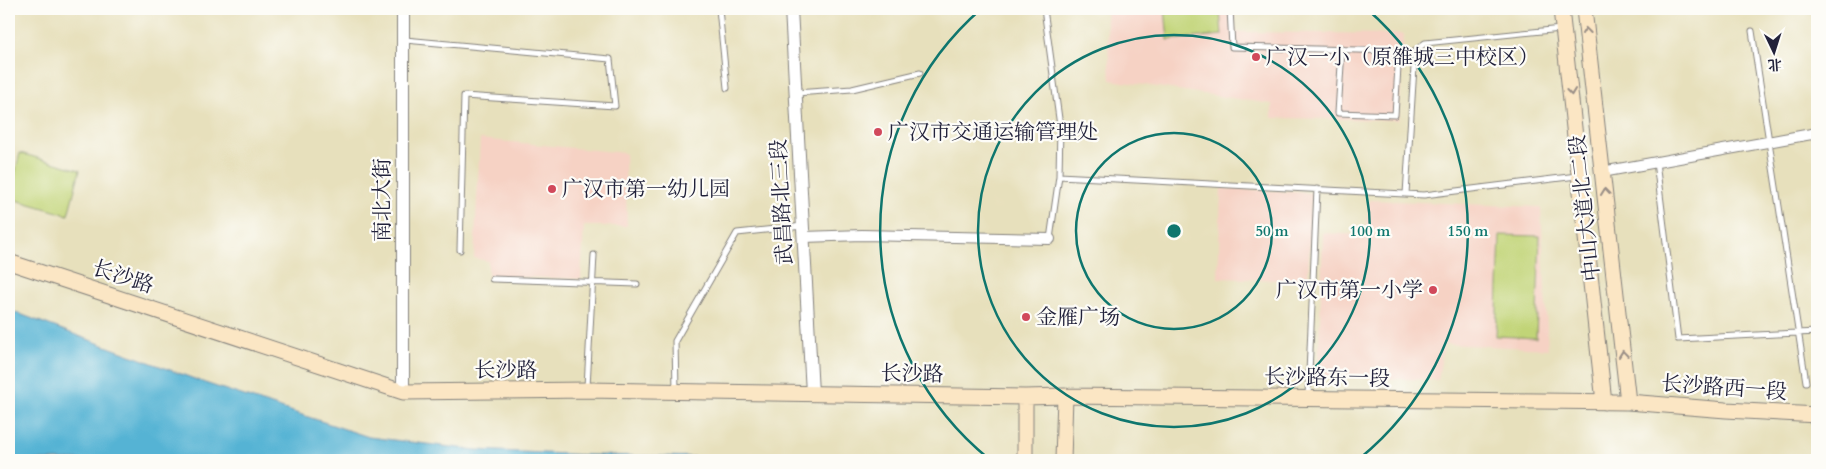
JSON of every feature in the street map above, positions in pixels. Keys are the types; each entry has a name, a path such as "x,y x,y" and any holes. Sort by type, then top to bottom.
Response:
{"main road":[{"name":"中山大道北二段","path":"1561,9 1604,402"},
{"name":"中山大道北二段","path":"1584,9 1628,402"},
{"name":"长沙路","path":"9,262 403,392 587,390 1025,397"},
{"path":"1063,460 1065,396"},
{"name":"长沙路东一段","path":"1025,397 1628,402"},
{"path":"1025,397 1025,460"},
{"name":"长沙路西一段","path":"1628,402 1817,415"}],"street":[{"name":"南北大街","path":"403,9 403,392"},
{"name":"武昌路北三段","path":"791,9 812,393"},
{"path":"1602,172 1817,133"},
{"path":"803,231 862,235 1050,239"}],"lane":[{"path":"719,9 727,88"},
{"path":"1044,9 1060,126 1059,176 1050,239"},
{"path":"1230,9 1232,47 1342,49 1399,51 1395,115 1338,113 1342,49"},
{"path":"1406,194 1415,51 1426,43 1564,29"},
{"path":"1752,31 1806,382"},
{"path":"402,40 610,59 615,106 464,96 460,250"},
{"path":"796,93 852,89 920,73"},
{"path":"1656,162 1678,339 1817,332"},
{"path":"1059,176 1424,195 1580,175"},
{"path":"1308,399 1317,189"},
{"path":"676,391 675,341 737,233 803,231"},
{"path":"587,390 594,255"},
{"path":"492,279 636,284"}],"shaded area":[{"name":"广汉一小（原雒城三中校区）","path":"1106,9 1234,9 1236,32 1404,34 1399,120 1272,118 1272,104 1110,80"},
{"name":"广汉市第一幼儿园","path":"480,139 625,153 627,226 584,226 581,279 488,276 488,261 474,258"},
{"path":"1221,188 1312,193 1308,281 1218,278"},
{"name":"广汉市第一小学","path":"1369,200 1541,207 1548,349 1444,344 1438,380 1318,377 1323,233 1365,235"}],"green space":[{"path":"1165,9 1220,9 1222,35 1168,40"},
{"path":"20,153 80,170 68,215 9,198"},
{"path":"1500,235 1540,236 1536,338 1496,336"}],"water":[{"path":"9,310 208,384 369,437 476,450 589,455 890,460 9,460"}],"place":[{"name":"广汉一小（原雒城三中校区）","path":"1256,57"},
{"name":"广汉市交通运输管理处","path":"878,132"},
{"name":"广汉市第一幼儿园","path":"552,189"},
{"name":"广汉市第一小学","path":"1433,290"},
{"name":"金雁广场","path":"1026,317"}]}
